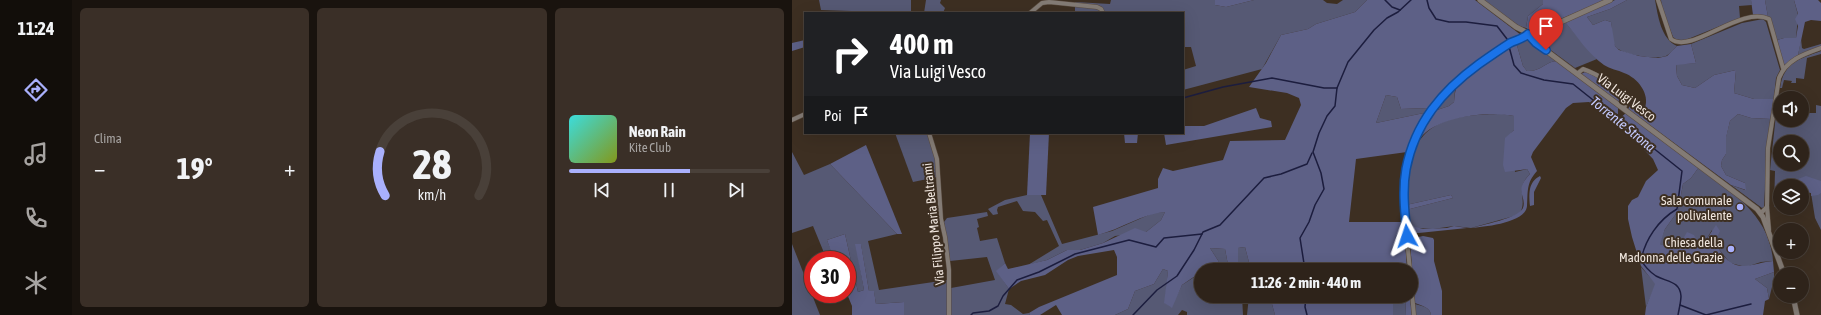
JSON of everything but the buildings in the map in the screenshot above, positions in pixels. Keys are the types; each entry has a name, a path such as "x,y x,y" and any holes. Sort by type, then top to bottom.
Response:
{"street":[{"name":"Via Luigi Vesco","path":"1480,0 1516,27 1528,34 1536,43 1578,73 1746,200 1761,213"},
{"path":"1409,263 1404,202 1406,170 1416,136 1430,111 1458,79 1503,47 1525,37 1528,34 1536,33 1610,0"},
{"path":"1658,0 1671,39 1675,42 1683,43 1692,40 1747,18 1764,17 1769,19 1783,68"},
{"path":"1031,12 1042,3 1049,2 1097,6 1102,12"},
{"path":"1769,236 1767,207 1768,148 1779,78 1783,68 1794,59 1821,48"},
{"path":"1578,73 1583,69 1592,72 1612,86 1624,98 1626,104 1624,108"},
{"path":"792,120 804,114"},
{"name":"Via Filippo Maria Beltrami","path":"929,134 937,159 941,219 948,260 949,315"},
{"path":"1767,207 1761,213 1781,267"},
{"path":"1413,303 1414,315"},
{"path":"1794,303 1797,315"}],"shaded area":[{"path":"819,0 911,0 911,12 852,12 821,10"},
{"path":"926,0 941,0 940,3 945,8 943,12 924,12"},
{"path":"1111,0 1215,0 1215,5 1226,7 1254,0 1323,0 1327,3 1337,4 1343,0 1367,0 1355,12 1316,24 1308,29 1281,35 1262,69 1184,90 1184,70 1196,66 1191,47 1184,47 1184,12 1075,12 1075,2 1110,4"},
{"path":"1215,0 1254,0 1226,7 1215,5"},
{"path":"1367,0 1475,0 1521,35 1495,49 1471,66 1448,86 1428,108 1401,109 1397,97 1386,95 1376,123 1424,113 1413,135 1407,152 1356,159 1349,222 1404,222 1407,263 1249,263 1245,247 1238,248 1238,263 1228,263 1225,249 1210,248 1219,262 1194,263 1194,277 1182,285 1172,308 1164,303 1168,271 1163,269 1154,284 1135,291 1128,309 1115,315 1062,315 1056,305 1040,315 1030,315 1029,313 1039,307 1117,275 1117,257 1114,250 1078,256 1068,260 1045,275 1021,281 1009,289 996,271 1005,263 1008,269 1047,260 1067,250 1080,250 1103,243 1135,228 1146,232 1161,220 1165,212 1156,213 1098,235 1093,207 1158,188 1158,179 1163,168 1173,171 1223,160 1230,141 1285,140 1301,105 1299,98 1287,93 1249,87 1266,63 1281,35 1308,29 1316,24 1355,12"},
{"path":"1483,0 1543,0 1543,4 1528,16 1526,28 1519,26"},
{"path":"1543,0 1606,0 1532,31 1526,28 1528,16 1543,4"},
{"path":"1615,0 1627,0 1610,9 1587,17 1593,25 1605,20 1611,22 1615,46 1619,50 1639,56 1658,58 1667,56 1677,46 1691,44 1696,63 1676,65 1677,76 1682,85 1695,88 1714,75 1736,70 1734,93 1754,99 1773,99 1771,119 1751,118 1738,114 1730,121 1726,138 1726,154 1722,160 1721,166 1726,175 1745,183 1746,190 1731,185 1628,109 1630,106 1640,110 1645,108 1646,97 1642,87 1629,75 1606,66 1598,61 1565,22"},
{"path":"1627,0 1655,0 1659,20 1664,33 1672,43 1677,46 1669,54 1661,57 1647,57 1624,52 1614,44 1611,22 1605,20 1593,25 1587,17 1610,9"},
{"path":"1661,0 1751,0 1752,5 1739,6 1740,18 1683,41 1676,40 1673,37 1662,9"},
{"path":"1751,0 1765,0 1768,17 1753,15"},
{"path":"1765,0 1794,0 1798,15 1796,39 1784,38 1777,40 1768,17"},
{"path":"1794,0 1818,0 1821,3 1821,21 1811,20 1805,22 1798,55 1783,66 1777,40 1784,38 1796,38 1798,26 1795,19 1798,14"},
{"path":"1763,19 1766,22 1780,70 1776,78 1773,99 1754,99 1734,93 1736,70 1714,75 1695,88 1682,85 1677,76 1676,64 1696,63 1691,44 1742,23"},
{"path":"1565,22 1597,59 1575,68 1537,40 1538,34"},
{"path":"1528,38 1558,61 1550,62 1536,70 1527,71 1523,66 1516,42"},
{"path":"1801,39 1802,48 1804,49 1821,44 1821,47 1798,55"},
{"path":"804,40 804,47 792,51 792,43"},
{"path":"1516,42 1523,66 1527,71 1536,70 1550,62 1558,61 1618,105 1618,114 1614,116 1603,112 1589,102 1573,103 1566,108 1533,152 1531,157 1537,171 1533,175 1529,184 1525,212 1520,216 1504,223 1471,228 1508,218 1520,212 1523,208 1524,204 1521,189 1525,180 1530,174 1527,169 1505,172 1503,165 1505,138 1514,130 1514,116 1490,114 1476,115 1447,121 1434,127 1424,134 1417,143 1407,169 1416,139 1431,112 1449,106 1454,102 1455,91 1459,81 1463,77 1486,60"},
{"path":"1821,51 1821,54 1807,58 1804,79 1796,78 1796,83 1791,83 1792,81 1784,80 1782,88 1780,88 1785,72 1789,67 1799,59"},
{"path":"1585,72 1601,80 1615,91 1621,101 1620,103 1581,74"},
{"path":"1460,80 1455,90 1454,102 1449,106 1431,112"},
{"path":"1386,95 1397,97 1401,109 1428,108 1424,113 1376,123"},
{"path":"1816,105 1821,106 1821,230 1815,218 1811,193 1809,193 1809,179 1775,179 1775,171 1809,171 1809,135 1774,135 1775,127 1809,127 1809,113 1816,113"},
{"path":"1256,108 1260,118 1271,121 1272,127 1166,145 1164,134 1184,134 1184,126 1204,126"},
{"path":"1626,113 1699,167 1691,178 1683,184 1678,211 1665,229 1660,244 1669,247 1682,241 1687,232 1694,235 1700,245 1704,243 1716,225 1720,231 1714,243 1725,258 1730,262 1735,265 1745,266 1773,261 1773,272 1755,279 1767,288 1769,299 1765,301 1763,315 1645,315 1646,307 1655,284 1641,266 1628,219 1628,206 1632,200 1638,197 1646,181 1658,170 1653,159 1621,125 1619,119"},
{"path":"1502,114 1514,116 1514,130 1511,133 1515,172 1527,169 1530,174 1525,179 1523,184 1523,203 1520,213 1471,228 1454,226 1433,229 1416,228 1408,225 1406,210 1453,198 1451,195 1406,205 1408,168 1414,151 1421,138 1431,129 1443,122 1456,118"},
{"path":"1738,114 1751,118 1771,119 1768,138 1764,207 1762,208 1731,185 1745,190 1745,183 1726,175 1721,166 1722,160 1726,154 1726,137 1730,121"},
{"path":"895,134 928,134 935,158 937,177 913,182"},
{"path":"1030,134 1049,134 1046,195 1027,195"},
{"path":"1124,134 1138,134 1137,143 1125,143"},
{"path":"1773,142 1773,171 1770,170"},
{"path":"866,145 902,234 897,234 830,164"},
{"path":"792,152 804,175 830,164 897,234 868,241 879,290 947,280 947,315 904,315 904,302 876,304 874,292 869,291 861,245 856,244 864,290 858,292 856,283 856,251 849,251 845,234 827,240 831,251 823,251 813,226 792,233"},
{"path":"1699,167 1736,196 1757,218 1765,231 1770,245 1773,261 1761,262 1746,267 1730,263 1714,243 1712,230 1704,243 1700,245 1694,236 1669,247 1659,244 1665,229 1678,211 1683,184 1691,178"},
{"path":"1540,176 1541,178 1534,192 1534,205 1530,206 1531,185"},
{"path":"1806,176 1821,181 1821,193 1811,196 1811,193 1809,193 1809,179 1798,179"},
{"path":"1027,195 1041,195 1062,244 1112,231 1153,213 1165,212 1161,220 1146,232 1115,236 1103,243 1080,250 1067,250 1047,260 1028,265 1059,246 1047,220 1043,221 1035,212 1023,211 1017,201 998,207 998,214 993,215 988,209 1005,200"},
{"path":"1451,195 1453,198 1406,210 1406,205"},
{"path":"987,212 988,216 977,219 979,227 977,228 980,241 997,238 1005,263 997,271 1009,289 1005,304 1011,305 1023,314 1029,313 1030,315 950,315 951,288 995,280 987,257 950,261 944,222 947,218"},
{"path":"1408,225 1423,229 1447,228 1454,226 1467,228 1409,234"},
{"path":"845,234 849,251 831,251 827,240"},
{"path":"1423,236 1433,238 1434,240 1434,261 1442,291 1442,315 1431,315 1427,308 1415,303 1418,303 1418,263 1412,263 1410,243 1414,238"},
{"path":"792,244 804,274 804,303 815,303 820,315 792,315"},
{"path":"855,244 861,244 869,291 874,291 876,304 904,302 904,315 852,315 851,303 856,303 856,283 858,292 864,290"},
{"path":"1245,247 1249,263 1238,263 1238,248"},
{"path":"1210,248 1225,249 1228,263 1216,263 1219,262"},
{"path":"1641,267 1656,284 1646,307"},
{"path":"1163,269 1168,271 1165,303 1171,307 1182,285 1194,277 1194,303 1242,303 1243,315 1187,315 1187,312 1182,310 1178,315 1115,315 1128,309 1135,291 1154,284"},
{"path":"1773,272 1773,283 1769,299 1767,288 1755,279"},
{"path":"1248,303 1274,303 1272,304 1275,315 1247,315"},
{"path":"1393,303 1405,303 1406,315 1393,315"},
{"path":"1393,303 1393,315 1275,315 1272,304"},
{"path":"1405,303 1411,303 1412,315 1406,315"},
{"path":"1415,304 1423,306 1429,310 1431,315 1416,315"}],"waterway":[{"path":"1385,0 1392,7 1400,10"},
{"path":"1304,263 1300,238 1324,189 1321,173 1313,152 1319,133 1327,116 1335,106 1337,88 1348,62 1374,30 1411,0"},
{"name":"Torrente Strona","path":"1427,0 1429,8 1436,19 1449,22 1466,22 1497,26 1507,39 1514,65 1521,73 1544,80 1573,84 1682,171 1677,209 1664,219 1653,231 1641,260 1654,274 1678,287 1681,296 1678,315"},
{"path":"1184,98 1223,87 1272,78 1324,88 1337,88"},
{"path":"1133,315 1157,290 1177,276 1194,250 1203,232 1220,225 1264,178 1281,174 1307,164 1312,153"},
{"path":"971,315 973,313 989,311 998,306 1003,296 1017,280 1039,272 1075,254 1129,240 1156,247 1164,238 1202,234"},
{"path":"1305,303 1307,315"},
{"path":"1680,305 1706,315 1751,304"}],"place":[{"name":"Sala comunale polivalente","path":"1740,207"},
{"name":"Chiesa della Madonna delle Grazie","path":"1731,249"}],"route":[{"path":"1407,236 1404,202 1406,170 1416,136 1430,111 1458,79 1512,42 1525,37 1528,34 1536,43 1546,50"}]}
